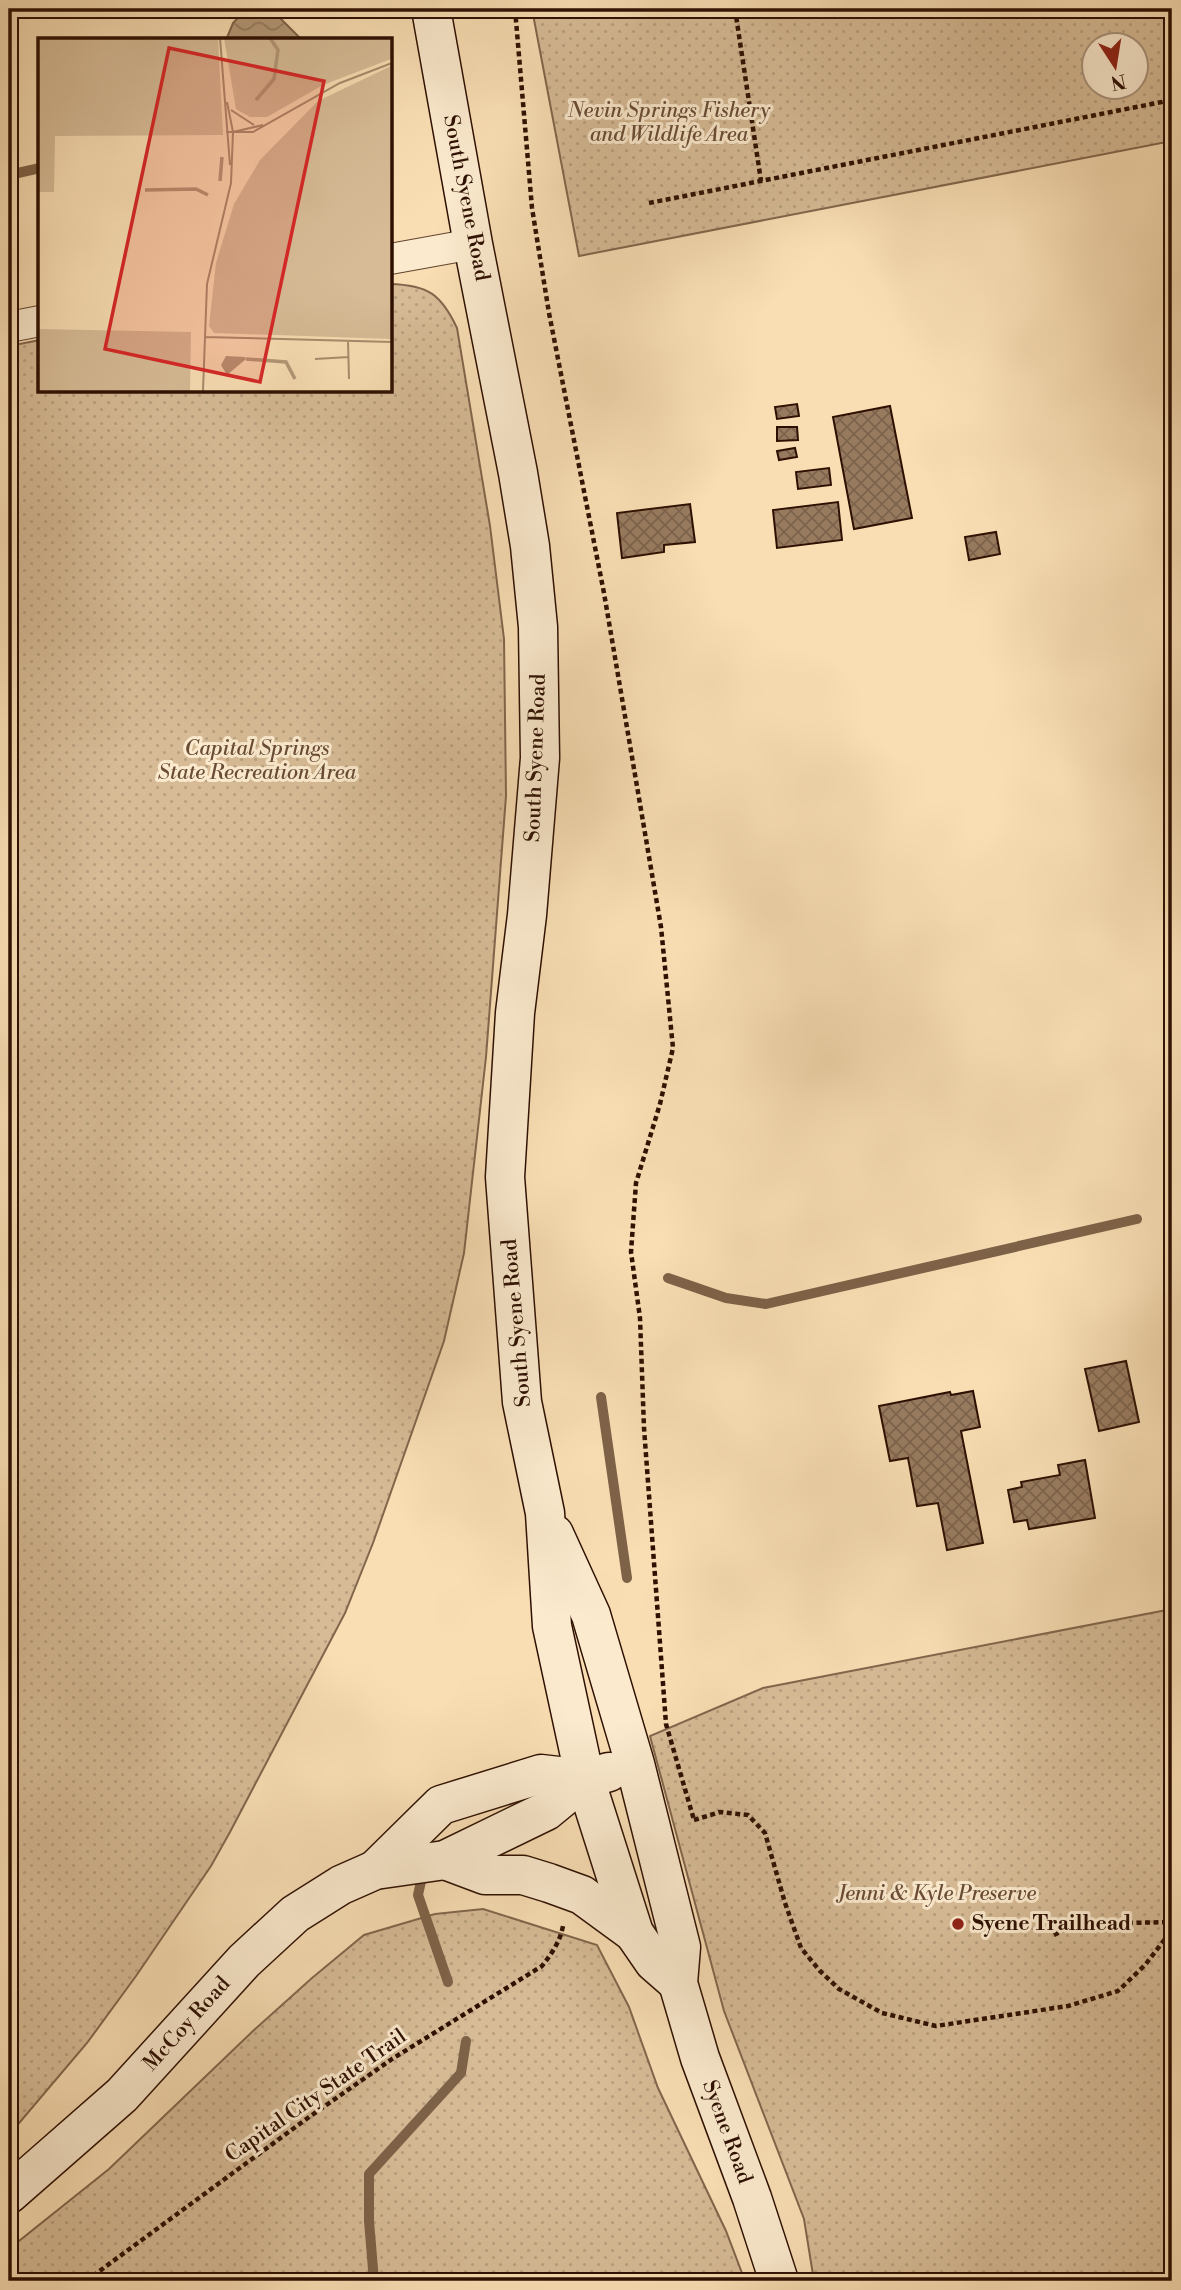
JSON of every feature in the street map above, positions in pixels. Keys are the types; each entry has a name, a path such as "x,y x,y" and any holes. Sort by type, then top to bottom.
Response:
{"street":[{"name":"South Syene Road","path":"431,9 529,535 538,627 540,758 527,915 514,1026 505,1177 522,1402 545,1513 552,1626 585,1779"},
{"path":"392,259 473,244"},
{"path":"9,327 38,321"},
{"name":"South Syene Road","path":"545,1513 591,1615 635,1764"},
{"name":"McCoy Road","path":"9,2194 122,2095 244,1961 295,1914 341,1885 376,1870 445,1860 546,1811 585,1779 635,1764"},
{"name":"Syene Road","path":"635,1764 681,1947 678,1983 700,2059 779,2281"},
{"name":"McCoy Road","path":"376,1870 441,1805 541,1774 585,1779"},
{"path":"585,1779 634,1933 654,1962 678,1983"},
{"path":"445,1860 485,1875 523,1875 582,1895 634,1933"}],"path":[{"path":"515,9 532,208 549,313 604,593 661,927 673,1048 660,1104 636,1183 631,1252 640,1318 644,1428 666,1724 694,1820 720,1812 748,1815 765,1833 801,1948 820,1971 839,1989 882,2013 936,2026 1068,2006 1118,1991 1145,1965 1172,1930"},
{"path":"735,9 761,181"},
{"path":"649,203 1172,100"},
{"path":"1054,1935 1077,1924 1172,1922"},
{"name":"Capital City State Trail","path":"86,2281 305,2120 393,2059 542,1966 554,1951 561,1936"}],"green space":[{"name":"Nevin Springs Fishery and Wildlife Area","path":"532,9 1172,9 1172,141 579,256"},
{"name":"Capital Springs State Recreation Area","path":"392,284 424,289 439,299 457,328 490,526 504,639 506,796 486,1057 464,1253 444,1341 373,1543 345,1613 211,1866 87,2043 9,2135 9,346 38,340 38,392 392,392"},
{"name":"Jenni & Kyle Preserve","path":"1172,1609 1172,2281 814,2281 804,2219 724,2011 650,1736 763,1688"},
{"path":"483,1909 597,1945 629,2007 658,2088 726,2231 745,2281 9,2281 9,2249 109,2169 254,2030 364,1935 435,1914"}],"water":[{"path":"246,9 271,9 300,38 227,38 233,23"}],"building":[{"path":"797,404 799,416 777,419 775,407"},
{"path":"890,406 912,518 854,529 833,417"},
{"path":"777,427 797,427 798,440 777,441"},
{"path":"795,448 797,457 779,460 777,451"},
{"path":"829,468 831,485 798,489 796,472"},
{"path":"838,502 842,540 777,548 773,510"},
{"path":"690,504 695,542 664,545 664,552 622,558 617,513"},
{"path":"996,532 1000,554 969,560 965,537"},
{"path":"1126,1361 1139,1422 1099,1431 1085,1369"},
{"path":"973,1391 980,1427 961,1431 983,1543 947,1550 938,1503 917,1506 908,1458 890,1461 879,1406 950,1392 951,1395"},
{"path":"1085,1460 1095,1518 1029,1529 1027,1520 1014,1522 1008,1490 1022,1487 1021,1482 1060,1475 1058,1465"}],"waterway":[{"path":"9,175 38,168"},
{"path":"668,1278 726,1298 766,1304 1137,1219"},
{"path":"601,1397 627,1578"},
{"path":"423,1872 418,1895 448,1982"},
{"path":"374,2281 369,2221 369,2174 461,2073 466,2041"}],"place":[{"name":"Syene Trailhead","path":"958,1924"}]}
